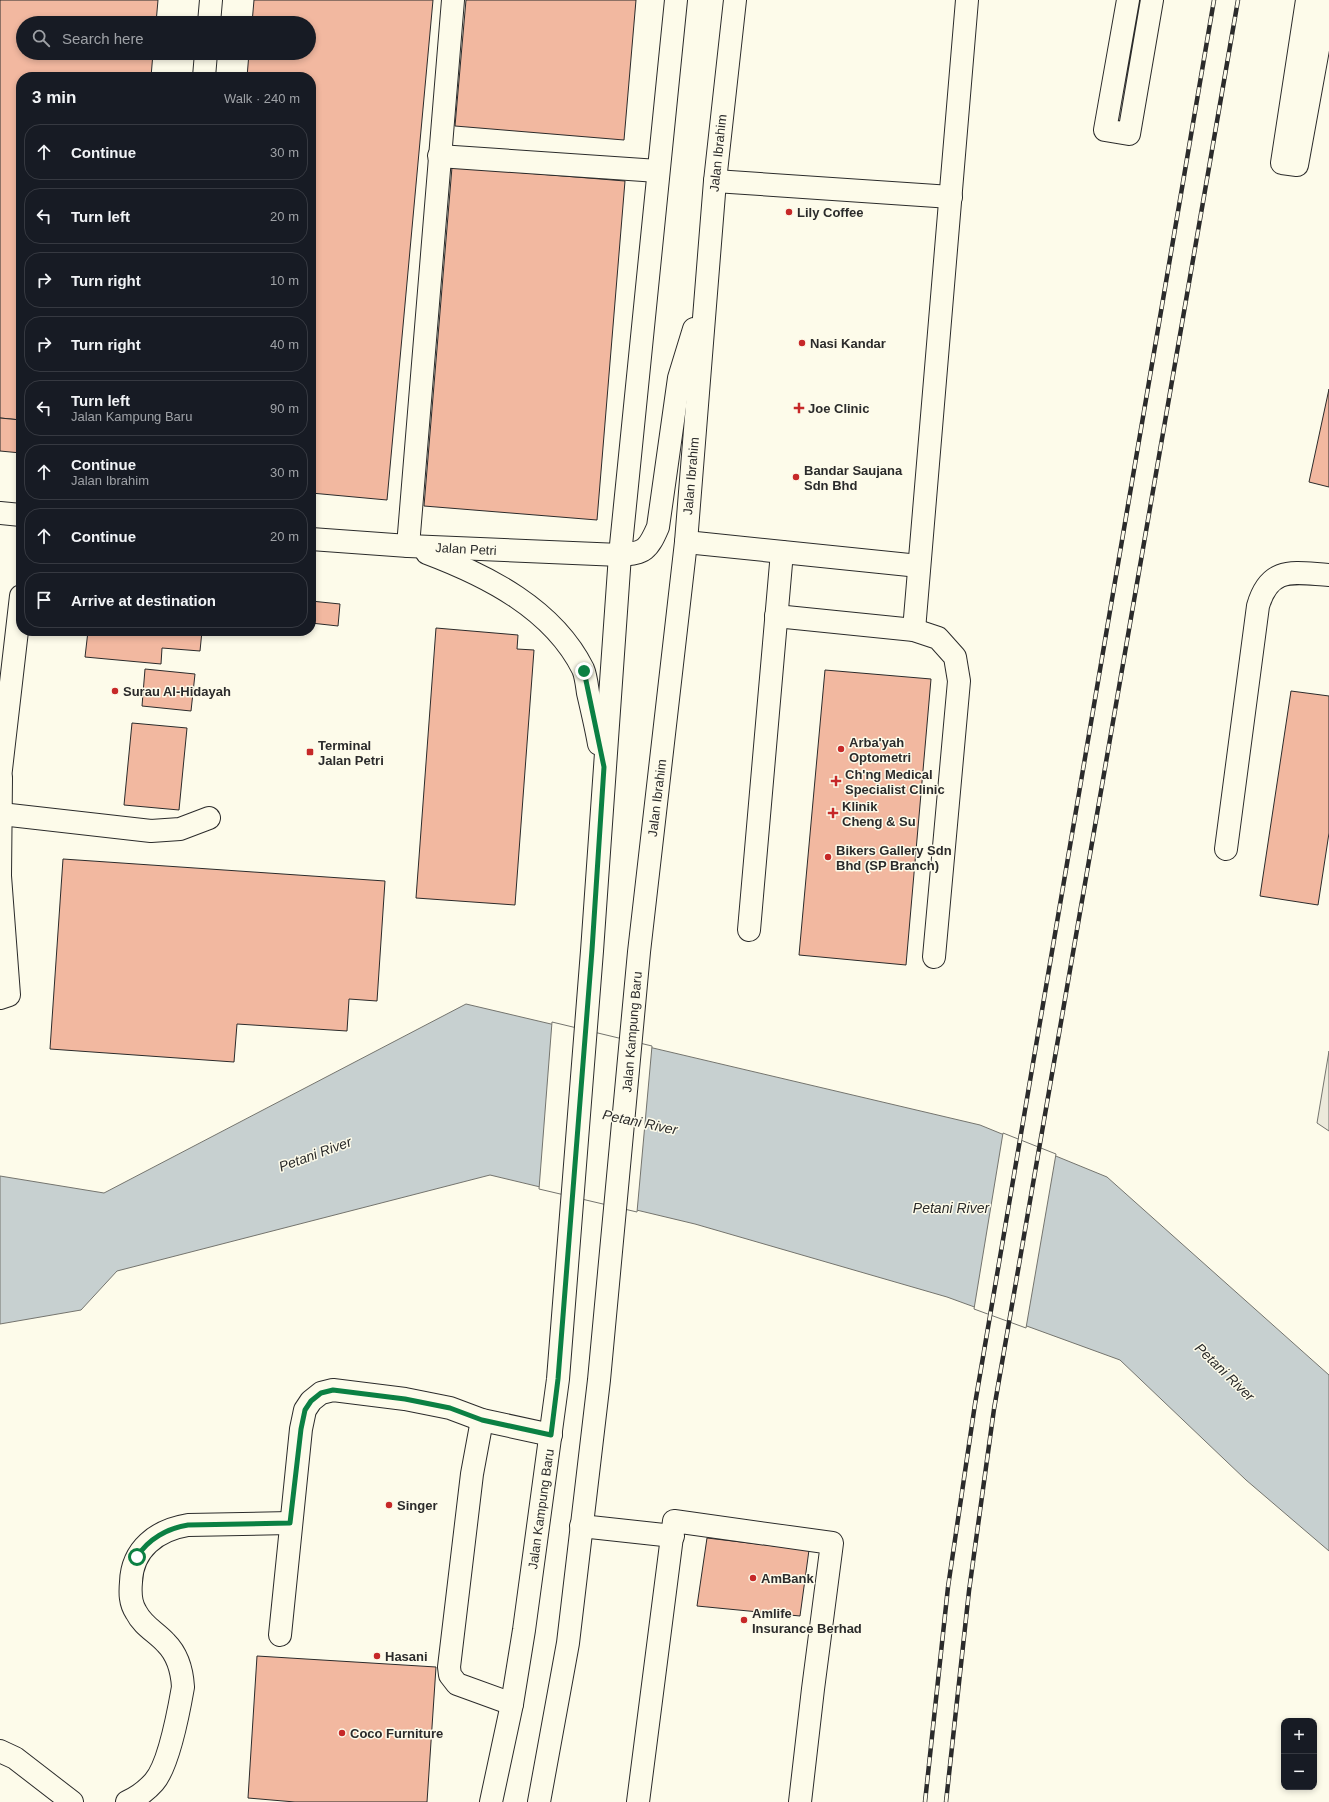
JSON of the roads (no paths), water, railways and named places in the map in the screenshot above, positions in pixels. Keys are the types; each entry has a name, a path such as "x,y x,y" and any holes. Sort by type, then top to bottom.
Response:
{"main road":[{"path":"210,16 211,0"},
{"path":"453,0 408,546 458,565 515,596 544,616 565,639 584,671 604,767"},
{"path":"604,767 620,555 676,0"},
{"name":"Jalan Ibrahim","path":"639,952 686,542 715,181 735,0"},
{"path":"914,630 967,0"},
{"path":"1128,0 1105,130 1129,134 1152,0"},
{"path":"1307,0 1282,163 1297,165 1327,0"},
{"path":"204,72 205,60"},
{"path":"439,156 658,171"},
{"path":"715,181 951,197"},
{"name":"Jalan Petri","path":"316,539 408,546 620,555 639,554 651,544 658,527 679,378 707,286"},
{"path":"0,513 16,515"},
{"path":"686,542 919,566"},
{"path":"749,930 782,552"},
{"path":"1226,849 1258,606 1262,592 1268,583 1278,576 1287,574 1329,575"},
{"path":"776,616 914,630 938,638 955,657 960,681 934,957"},
{"path":"0,998 9,995 2,937 0,876 1,778 17,636"},
{"name":"Jalan Kampung Baru","path":"491,1802 512,1704 524,1630 558,1379 592,950 604,767"},
{"path":"1,814 151,831 180,829 209,818"},
{"name":"Jalan Kampung Baru","path":"539,1802 568,1643 599,1380 639,952"},
{"path":"280,1635 290,1523 301,1429 305,1410 311,1401 321,1393 333,1390 405,1399 450,1408 482,1420 551,1435"},
{"path":"482,1420 472,1474 449,1667 450,1675 457,1684 512,1704"},
{"path":"638,1802 674,1521 832,1543 800,1802"},
{"path":"127,1802 142,1794 155,1781 163,1768 183,1687 182,1674 177,1656 165,1642 142,1621 131,1602 131,1572 142,1548 177,1527 188,1525 290,1523"},
{"path":"581,1526 673,1536"},
{"path":"0,1751 15,1758 72,1802"}],"water":[{"name":"Petani River","path":"466,1004 980,1125 1107,1177 1329,1375 1329,1551 1246,1480 1120,1360 947,1297 695,1224 490,1175 117,1271 81,1310 0,1324 0,1176 104,1193"}],"railway":[{"path":"925,1802 948,1587 975,1404 1214,0"},
{"path":"946,1802 969,1591 994,1409 1238,0"}],"place":[{"name":"Lily Coffee","path":"789,212"},
{"name":"Nasi Kandar","path":"802,343"},
{"name":"Joe Clinic","path":"799,408"},
{"name":"Bandar Saujana Sdn Bhd","path":"796,477"},
{"name":"Surau Al-Hidayah","path":"115,691"},
{"name":"Arba'yah Optometri","path":"841,749"},
{"name":"Terminal Jalan Petri","path":"310,752"},
{"name":"Ch'ng Medical Specialist Clinic","path":"836,781"},
{"name":"Klinik Cheng & Su","path":"833,813"},
{"name":"Bikers Gallery Sdn Bhd (SP Branch)","path":"828,857"},
{"name":"Singer","path":"389,1505"},
{"name":"AmBank","path":"753,1578"},
{"name":"Amlife Insurance Berhad","path":"744,1620"},
{"name":"Hasani","path":"377,1656"},
{"name":"Coco Furniture","path":"342,1733"}]}
